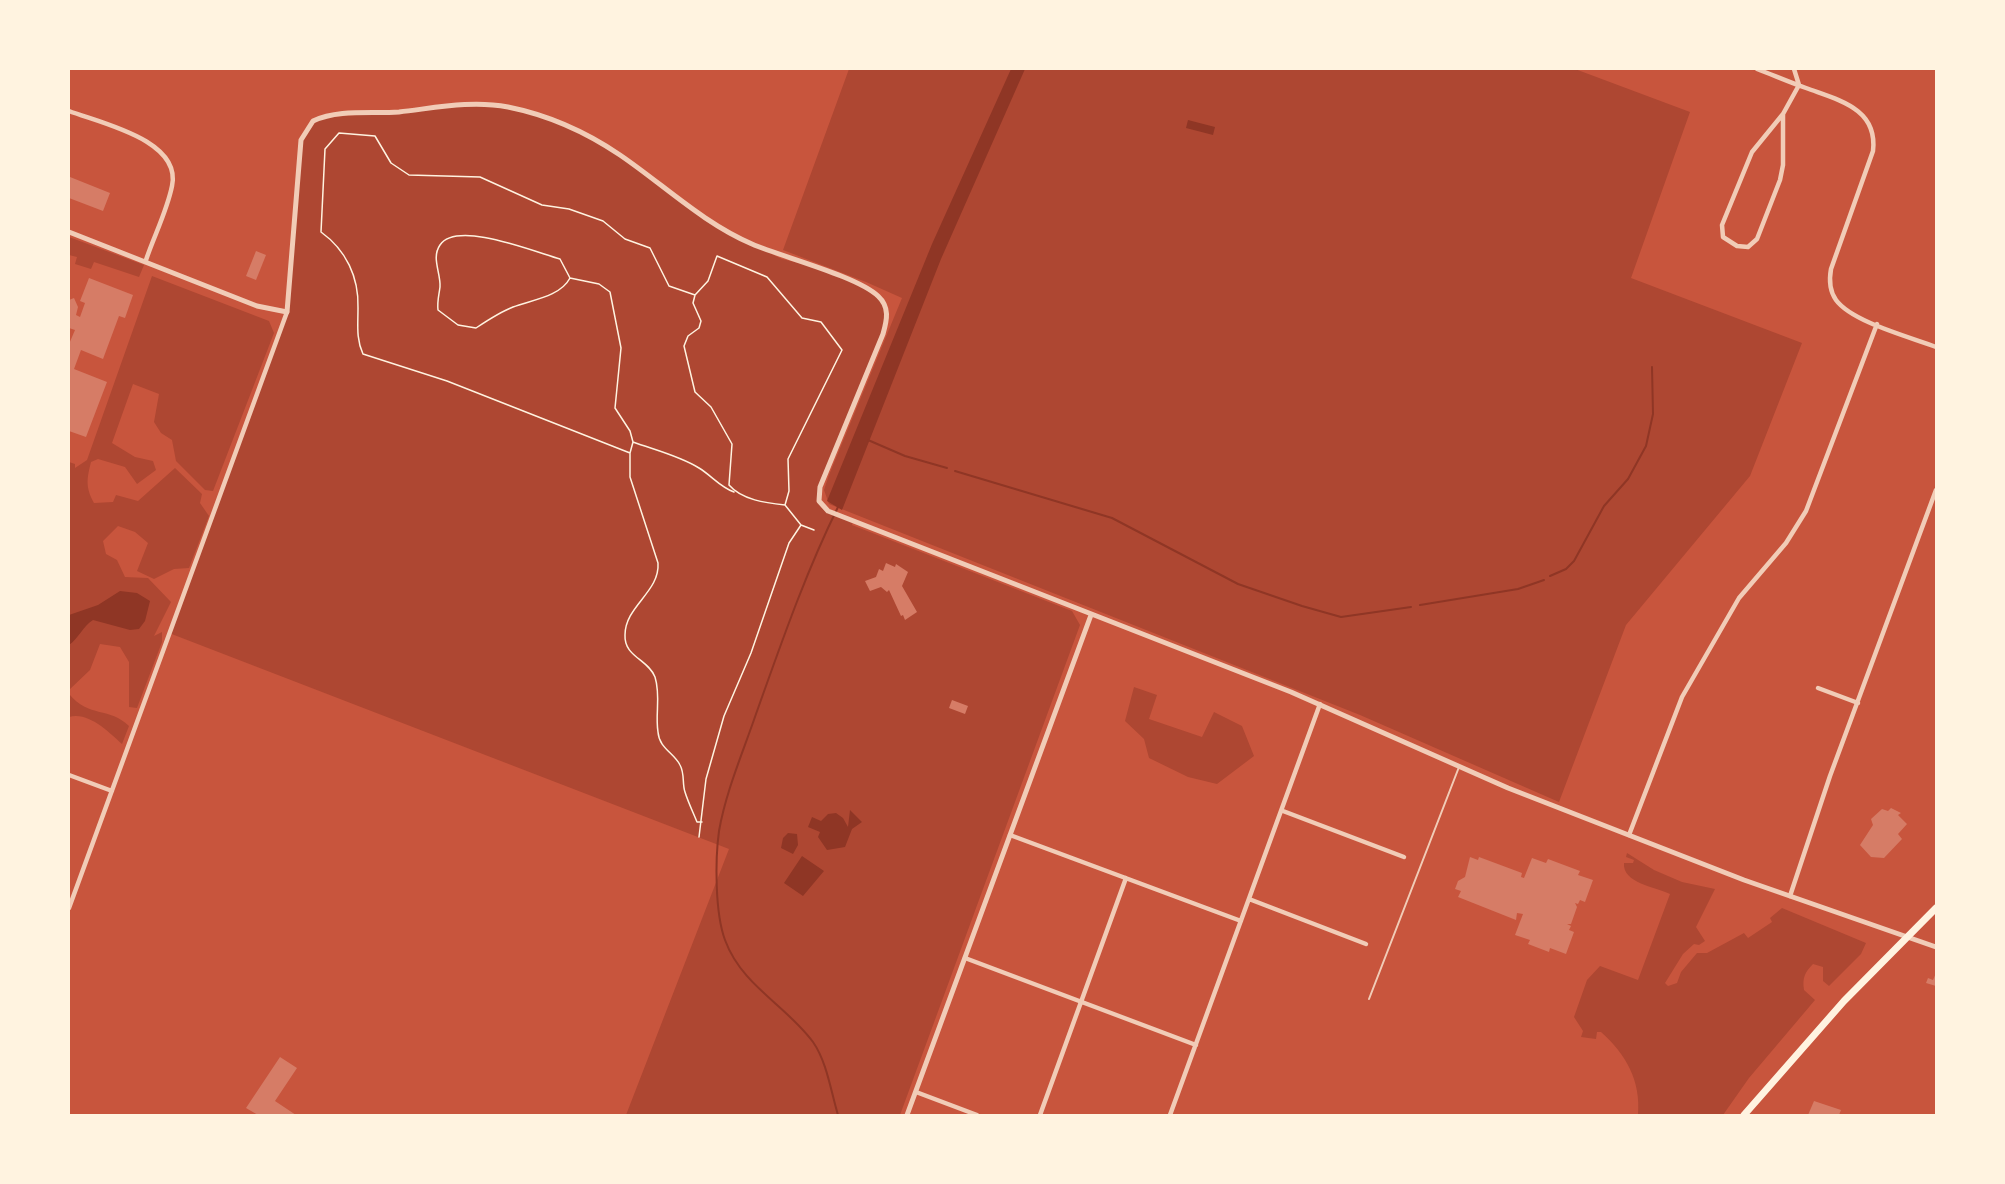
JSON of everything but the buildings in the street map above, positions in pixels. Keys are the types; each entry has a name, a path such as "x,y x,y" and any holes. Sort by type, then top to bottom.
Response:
{"main road":[{"path":"1744,1115 1794,1055 1936,908"}],"street":[{"path":"1757,69 1852,106 1867,118 1874,133 1873,151 1834,260 1830,285 1834,297 1843,308 1936,347"},
{"path":"1783,114 1783,165 1780,180 1757,239 1748,247 1737,246 1723,237 1722,225 1752,152 1783,114 1799,85 1794,69"},
{"path":"69,908 287,312 298,166 304,132 309,124 321,118 466,104 508,107 556,121 591,137 729,233 872,291 884,303 886,323 820,487 821,505 832,513 1320,704 1459,767 1629,835 1790,896 1936,946"},
{"path":"69,111 139,137 158,149 169,163 172,186 146,260"},
{"path":"69,232 146,260 257,306 287,312"},
{"path":"1629,835 1682,697 1739,598 1786,543 1806,511 1877,324"},
{"path":"1790,896 1936,490"},
{"path":"907,1115 1091,615"},
{"path":"1818,688 1858,703"},
{"path":"1170,1115 1320,704"},
{"path":"69,775 112,791"},
{"path":"1282,811 1404,857"},
{"path":"1010,835 1241,921"},
{"path":"1040,1115 1126,878"},
{"path":"1249,899 1366,944"},
{"path":"965,958 1196,1045"},
{"path":"916,1092 977,1115"}],"lane":[{"path":"1370,999 1459,767"}],"path":[{"path":"630,453 447,381 363,354 357,333 357,289 346,256 338,244 321,232 325,149 339,133 370,135 379,140 391,163 409,175 480,177 542,206 569,209 603,221 625,239 650,248 669,286 695,295"},
{"path":"471,235 560,259 570,278 566,286 539,299 515,306 476,328 467,327 445,317 438,310 440,282 436,255 440,245 450,237 471,235"},
{"path":"735,492 729,485 728,479 732,444 711,407 695,393 684,346 688,336 699,328 701,321 693,303 695,295 708,280 714,260 722,256 767,277 802,318 821,322 842,350 788,459 789,491 785,505"},
{"path":"570,278 599,284 610,292 621,348 615,408 630,431 633,442 630,453 630,477 658,563 659,575 625,626 625,639 629,652 649,665 655,678 659,710 658,733 662,744 680,765 685,792 697,822 702,822"},
{"path":"633,442 699,468 724,488 754,500 785,505 801,525 814,530"},
{"path":"699,837 706,778 724,716 751,653 789,543 801,525"}],"shaded area":[{"path":"849,69 1575,69 1690,112 1631,278 1802,343 1750,476 1626,625 1559,802 1360,715 829,504 824,490 829,475 902,298 783,250"},
{"path":"1011,69 1025,69 941,259 842,510 827,501 932,244"},
{"path":"488,104 556,121 591,137 719,228 782,259 859,284 884,303 887,319 823,479 821,505 853,522 852,525 1072,611 1080,625 900,1115 626,1115 729,849 169,633 287,312 304,132 321,118"},
{"path":"1188,120 1215,127 1213,135 1186,128"},
{"path":"69,237 144,265 139,277 94,262 91,269 75,264 77,257 69,255"},
{"path":"152,276 269,321 274,333 213,491 205,490 176,461 172,440 161,433 154,422 159,394 133,384 112,443 135,457 153,461 156,470 137,484 125,467 98,459 91,462 88,482 94,503 113,502 116,495 138,501 175,468 202,494 200,503 209,516 189,568 174,569 154,579 137,571 148,543 135,532 118,526 103,541 106,554 117,560 125,577 148,578 171,602 154,636 162,632 162,642 137,708 129,707 129,662 120,647 100,644 90,670 69,690 69,462 75,464 75,468 87,460"},
{"path":"120,591 137,593 150,601 145,621 139,629 130,630 93,620 69,645 69,615 98,605"},
{"path":"1134,687 1157,695 1149,719 1202,737 1214,712 1242,726 1254,756 1217,784 1188,777 1149,758 1144,739 1125,721"},
{"path":"69,694 84,706 114,716 129,726 122,744 91,720 76,716 69,717"},
{"path":"850,810 862,822 852,829 845,847 827,850 818,837 820,832 808,827 812,817 821,821 828,814 836,813 843,818 848,827"},
{"path":"788,833 797,834 798,845 793,854 781,848 783,838"},
{"path":"1627,853 1654,870 1682,882 1715,889 1696,927 1705,941 1699,945 1694,944 1683,954 1665,983 1668,986 1677,983 1681,972 1697,953 1707,953 1744,933 1748,938 1772,922 1770,918 1782,908 1866,943 1861,954 1829,986 1823,981 1823,967 1813,964 1810,967 1803,982 1804,990 1815,1000 1749,1078 1723,1115 1638,1115 1634,1080 1618,1049 1601,1032 1597,1032 1596,1039 1581,1037 1583,1031 1574,1017 1587,980 1600,966 1638,980 1670,894 1634,880 1628,875 1624,863 1633,863 1634,860 1626,857"},
{"path":"802,856 824,871 803,896 784,883"}],"waterway":[{"path":"1550,576 1566,569 1574,561 1604,506 1628,479 1646,446 1653,414 1652,367"},
{"path":"868,440 905,456 947,468"},
{"path":"955,471 1112,518 1238,584 1302,606 1341,617 1411,607"},
{"path":"838,507 794,609 735,772 719,831 717,856 719,916 725,940 742,970 753,983 813,1042 825,1068 838,1115"},
{"path":"1420,605 1518,589 1544,580"}]}
